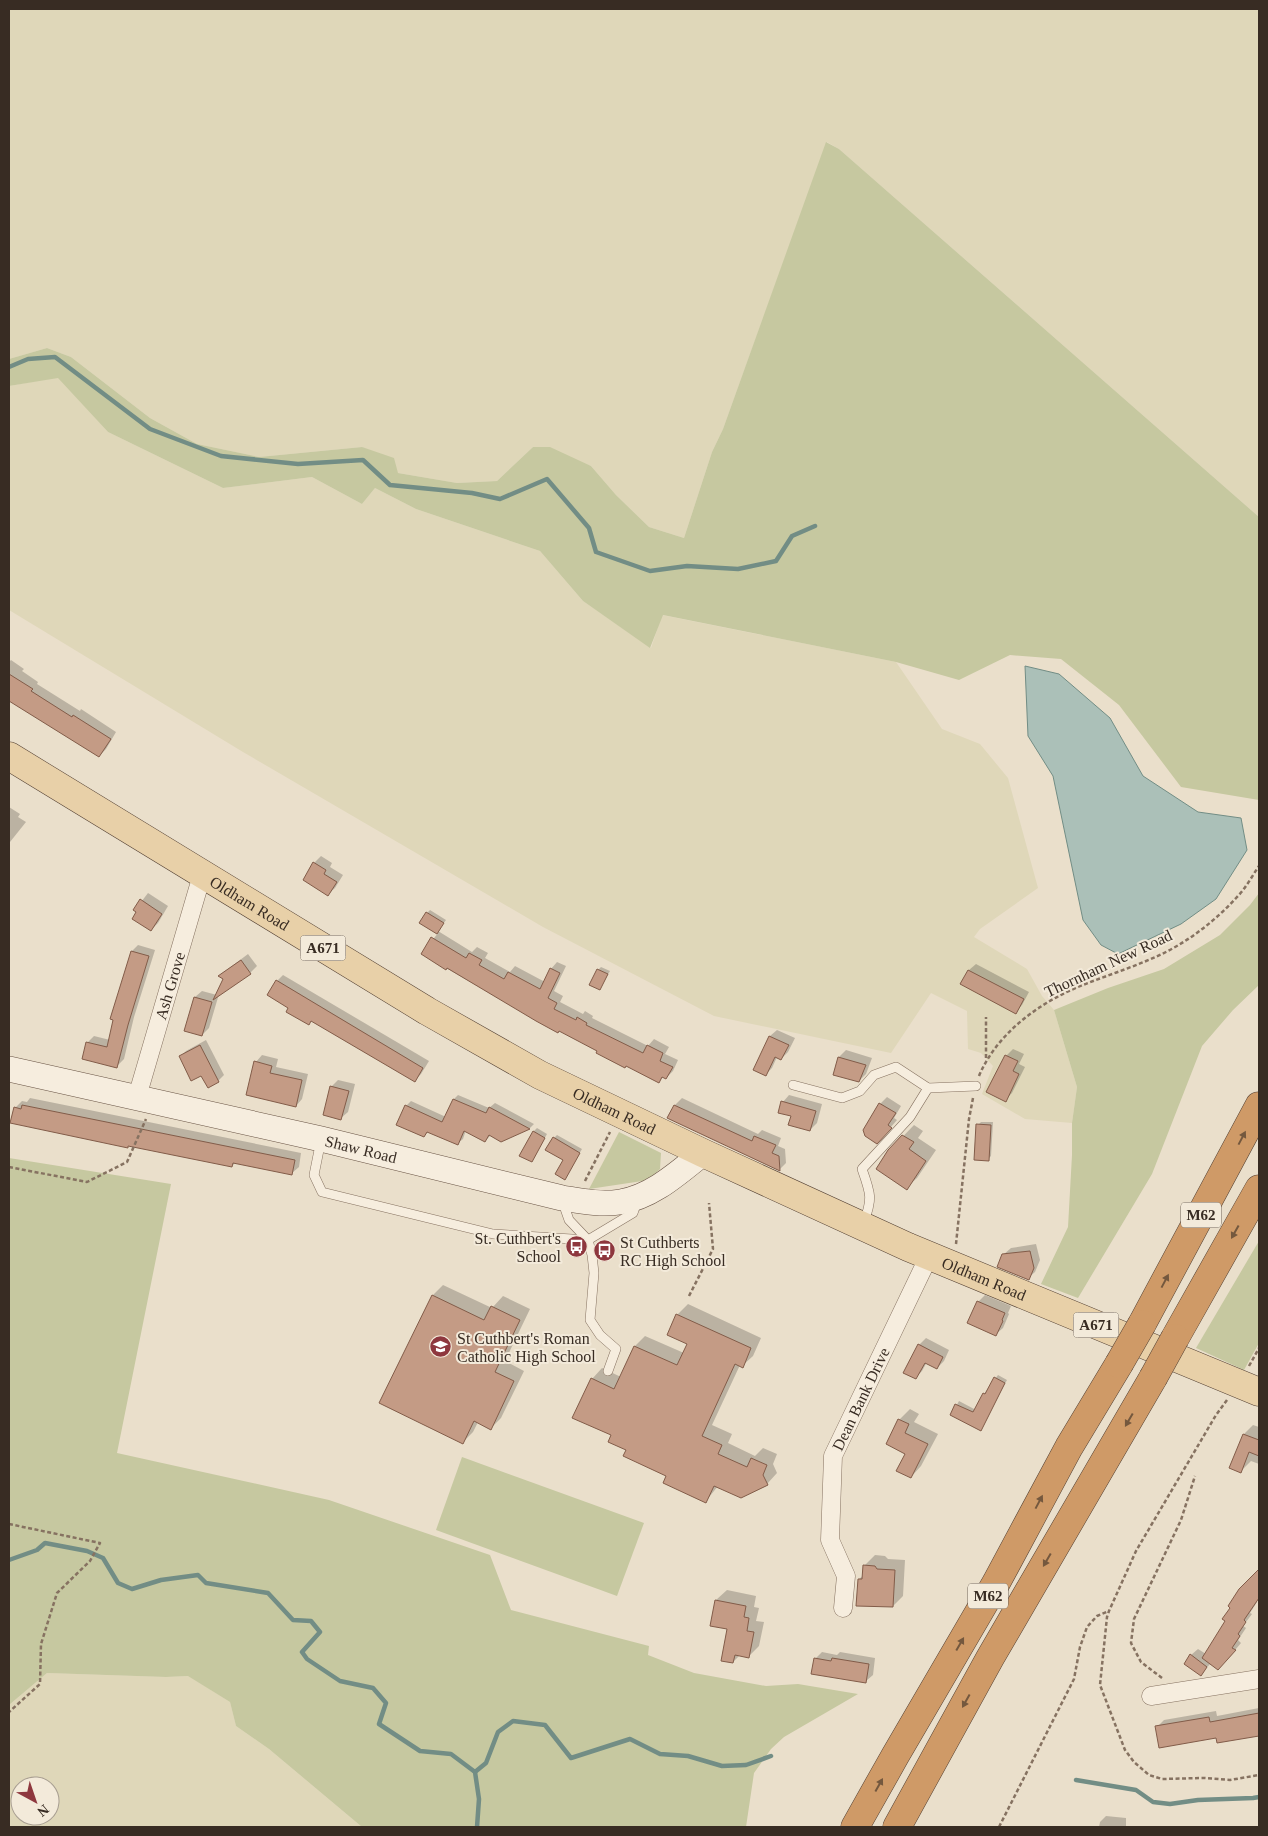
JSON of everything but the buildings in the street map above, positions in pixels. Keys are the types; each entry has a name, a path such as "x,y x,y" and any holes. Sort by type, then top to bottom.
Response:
{"highway":[{"name":"M62","path":"855,1827 996,1583 1069,1447 1142,1324 1259,1106"},
{"name":"M62","path":"897,1827 990,1658 1153,1378 1259,1189"}],"main road":[{"name":"Oldham Road","path":"9,756 427,1011 540,1075 703,1153 929,1256 1259,1392"}],"street":[{"name":"Ash Grove","path":"144,1099 202,875"},
{"name":"Shaw Road","path":"9,1069 321,1139 569,1199 593,1202 620,1202 639,1197 672,1179 703,1153"},
{"name":"Dean Bank Drive","path":"843,1608 846,1576 830,1540 833,1456 929,1256"},
{"path":"1160,1690 1259,1679"}],"lane":[{"path":"793,1085 842,1098 860,1091 874,1075 896,1066 928,1088 976,1086"},
{"path":"862,1225 871,1204 869,1189 862,1170 910,1117 928,1088"},
{"path":"321,1139 314,1175 322,1192 493,1234 588,1240 633,1213 639,1197"},
{"path":"569,1199 569,1220 588,1240 592,1255 594,1273 590,1320 600,1335 616,1349 608,1371"}],"path":[{"name":"Thornham New Road","path":"954,1266 969,1119 976,1086 986,1060 1005,1036 1036,1010 1076,988 1166,952 1205,928 1238,896 1259,866"},
{"path":"986,1017 986,1060"},
{"path":"9,1167 88,1182 127,1162 146,1118 144,1099"},
{"path":"569,1199 620,1113"},
{"path":"689,1296 713,1248 709,1203"},
{"path":"1216,1415 1136,1551 1109,1611 1100,1685 1125,1750 1134,1762 1149,1775 1162,1779 1204,1778 1230,1780 1259,1775"},
{"path":"1160,1690 1141,1662 1132,1643 1134,1619 1181,1520 1195,1476"},
{"path":"9,1524 100,1543 90,1561 57,1593 41,1644 40,1684 9,1712"},
{"path":"999,1827 1074,1679 1080,1647 1087,1627 1097,1616 1109,1611"}],"shaded area":[{"path":"9,9 1259,9 1259,517 839,149 827,142 723,429 712,452 684,538 649,527 616,495 591,466 533,447 497,481 457,483 398,473 362,447 259,457 197,444 150,418 71,357 47,348 9,359"},
{"path":"58,377 108,432 223,488 312,477 362,504 375,488 416,509 540,551 583,601 651,648 662,615 896,662 942,729 980,744 1008,778 1038,888 980,929 974,937 1027,969 1042,996 1054,1010 1077,1087 1072,1123 1025,1119 982,1094 993,1066 981,1053 968,1049 967,1011 931,993 891,1053 714,1016 543,927 243,752 9,610 9,386"},
{"path":"1025,666 1059,674 1110,718 1143,776 1198,812 1241,818 1247,850 1216,899 1181,924 1118,954 1101,945 1083,920 1053,776 1028,736"},
{"path":"47,1673 189,1676 230,1702 236,1726 269,1749 362,1827 9,1827 9,1705"}],"green space":[{"path":"826,142 839,149 1259,517 1259,800 1181,787 1119,705 1061,659 1010,655 959,680 896,662 663,615 650,648 583,601 540,551 416,509 375,488 362,504 312,477 223,488 108,432 58,378 9,386 9,359 47,348 71,357 150,418 197,444 259,457 362,447 394,458 398,473 457,483 497,481 533,447 550,447 591,466 616,495 649,527 684,538 712,452 723,429"},
{"path":"1259,893 1259,985 1233,1010 1202,1046 1152,1174 1078,1298 1041,1284 1068,1227 1072,1123 1077,1087 1054,1010 1108,988 1164,969 1220,935 1250,905"},
{"path":"619,1132 661,1153 660,1169 649,1180 589,1189"},
{"path":"9,1158 171,1184 117,1453 329,1500 490,1555 511,1610 649,1646 648,1655 694,1673 766,1686 798,1684 858,1694 784,1737 771,1749 754,1773 746,1827 362,1827 269,1749 236,1726 230,1702 188,1676 47,1673 9,1705"},
{"path":"1259,1241 1259,1343 1244,1370 1196,1348"},
{"path":"462,1457 644,1523 617,1596 436,1530"}],"waterway":[{"path":"9,367 28,359 55,357 150,429 221,456 298,464 363,460 390,485 472,493 500,499 547,479 589,528 596,552 650,571 687,566 738,569 776,561 792,536 815,526"},
{"path":"9,1560 37,1550 45,1543 87,1551 103,1558 118,1583 132,1589 161,1580 198,1575 206,1583 268,1593 293,1620 311,1621 320,1632 302,1652 307,1659 340,1681 373,1688 386,1703 379,1724 420,1751 451,1754 475,1772 486,1763 498,1732 513,1721 545,1725 571,1758 630,1739 660,1754 688,1756 722,1766 746,1765 771,1756"},
{"path":"475,1772 479,1799 477,1827"},
{"path":"1076,1780 1136,1790 1153,1802 1170,1804 1198,1800 1259,1797"}],"place":[{"name":"St. Cuthbert's School","path":"577,1247"},
{"name":"St Cuthberts RC High School","path":"604,1251"},
{"name":"St Cuthbert's Roman Catholic High School","path":"441,1347"}]}
